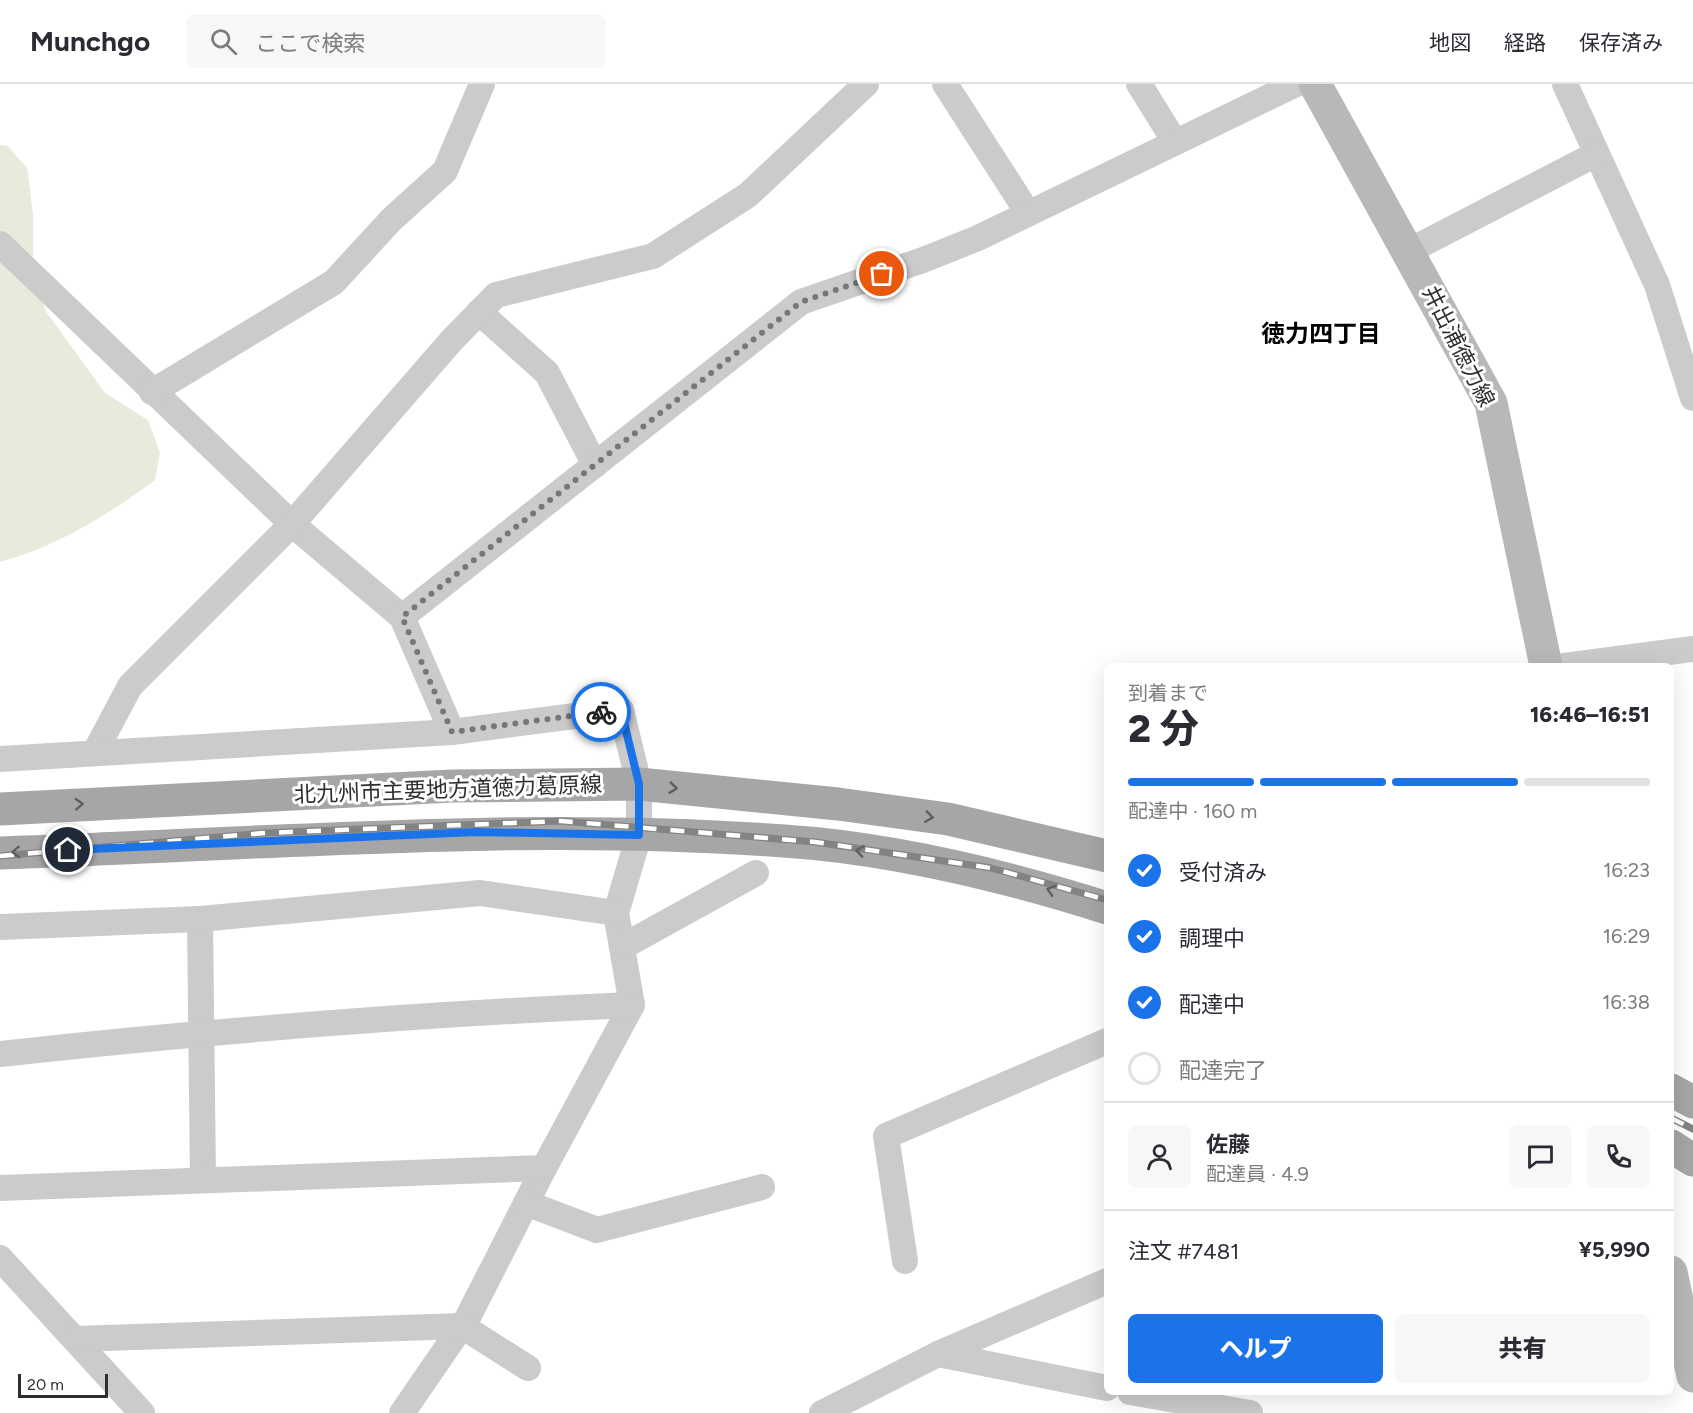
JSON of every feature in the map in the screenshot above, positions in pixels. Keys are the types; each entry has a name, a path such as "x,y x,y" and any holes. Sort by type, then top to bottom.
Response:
{"main road":[{"name":"井出浦徳力線","path":"1315,84 1491,403 1545,663"},
{"name":"北九州市主要地方道徳力葛原線","path":"0,808 452,786 639,784 838,804 948,819 1104,855"},
{"name":"北九州市主要地方道徳力葛原線","path":"0,853 476,832 786,841 909,858 1040,887 1104,907"},
{"path":"1674,1092 1693,1102"},
{"path":"1674,1148 1693,1160"},
{"path":"1675,1310 1693,1376"}],"street":[{"path":"152,392 334,282 391,220 445,171 482,84"},
{"path":"95,752 130,686 292,524 496,295 653,256 748,195 866,84"},
{"path":"945,84 1028,213"},
{"path":"1139,84 1175,142"},
{"path":"402,617 801,302 923,260 1028,213 1296,84"},
{"path":"1565,84 1656,285 1693,398"},
{"path":"1409,251 1596,154"},
{"path":"0,244 292,524 402,617 452,732"},
{"path":"479,312 547,373 595,465"},
{"path":"1587,663 1693,649"},
{"path":"0,759 452,732 621,710 639,784 639,835 616,913 632,1005 462,1326 402,1413"},
{"path":"622,947 756,873"},
{"path":"0,927 200,919 480,893 616,913"},
{"path":"200,919 203,1180"},
{"path":"0,1054 201,1032 494,1011 632,1005"},
{"path":"905,1261 886,1136 1104,1042"},
{"path":"0,1188 544,1168"},
{"path":"526,1203 597,1230 762,1187"},
{"path":"0,1258 142,1413"},
{"path":"822,1413 938,1354 1104,1282"},
{"path":"75,1339 462,1326 528,1368"},
{"path":"938,1354 1104,1387"},
{"path":"1147,1395 1250,1413"}],"shaded area":[{"path":"0,145 8,146 27,168 33,214 33,265 45,310 105,393 148,420 160,453 155,480 119,505 62,538 0,562"}],"railway":[{"path":"0,856 264,833 561,821 815,842 991,868 1104,899"},
{"path":"1674,1120 1693,1129"}],"way so far":[{"path":"601,712 452,732 402,617 801,302 882,274"}],"district":[{"name":"徳力四丁目","path":"1321,334"}],"route":[{"path":"68,850 228,845 476,832 639,835 639,784 621,710 601,712"}]}
